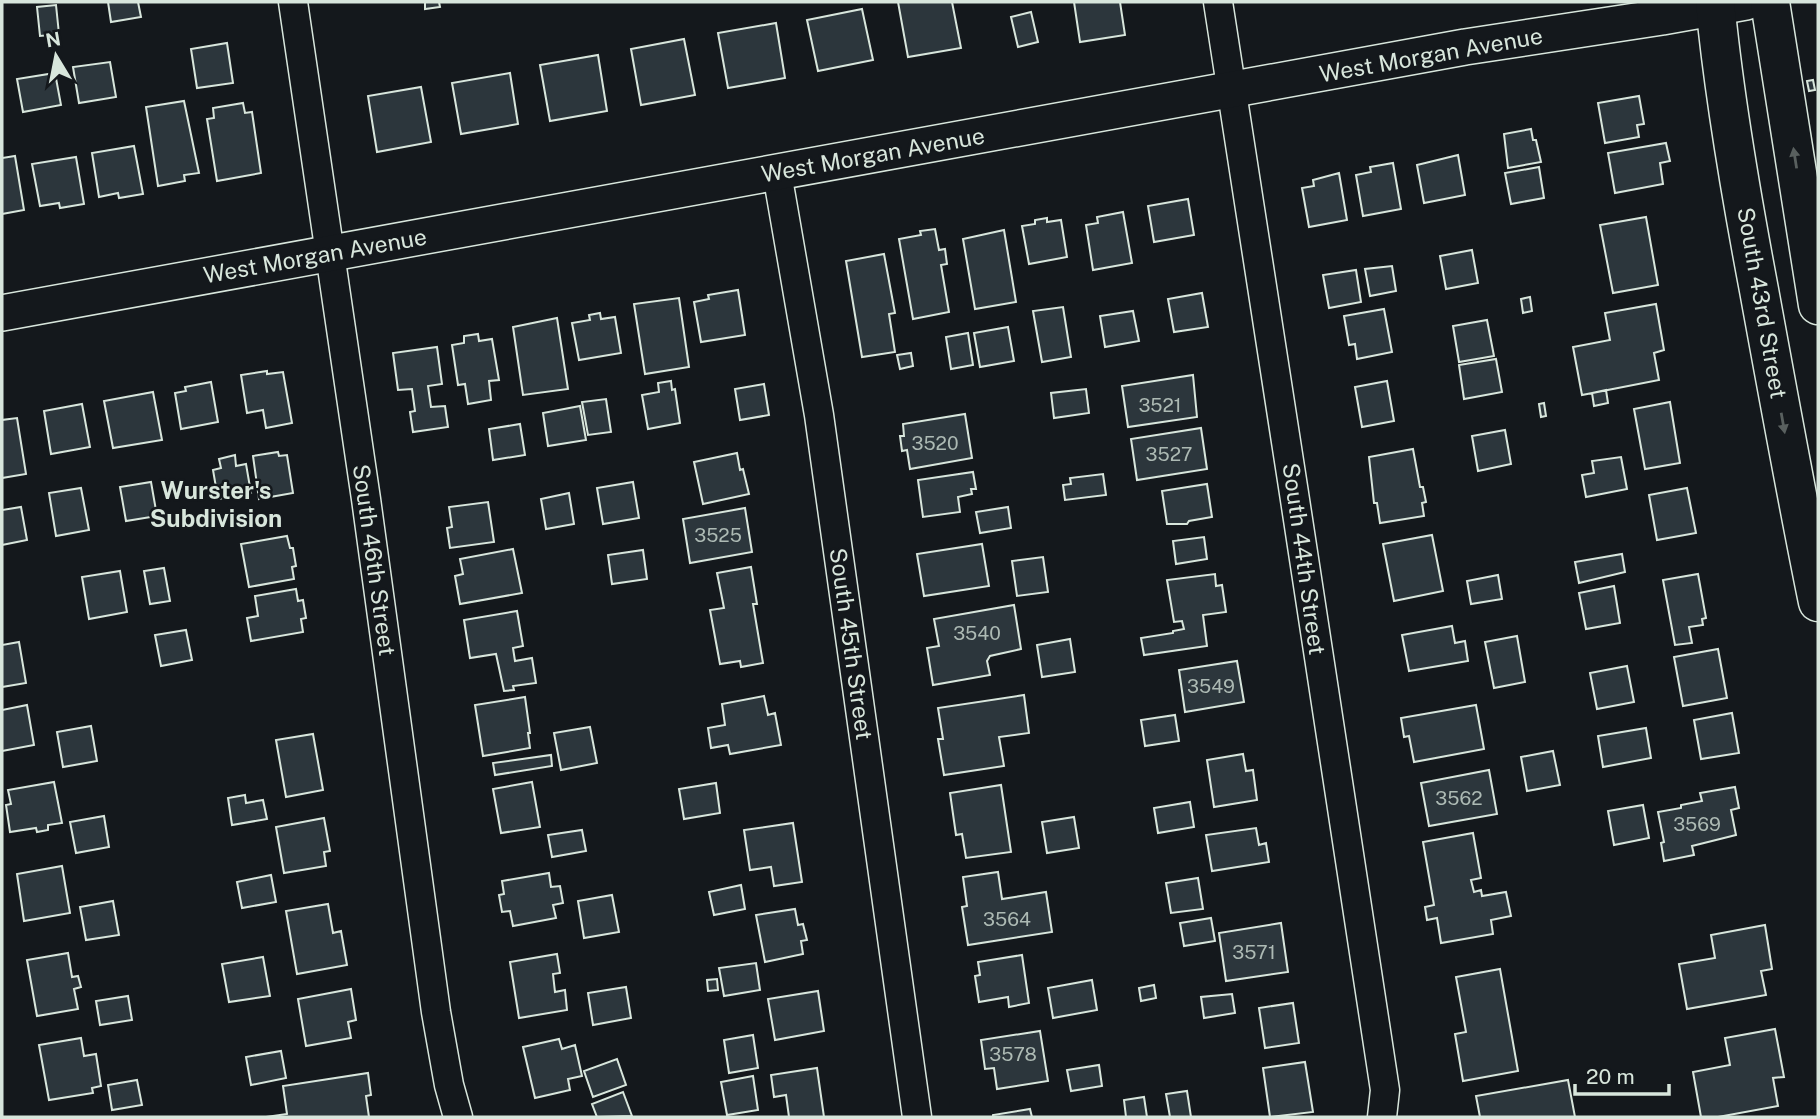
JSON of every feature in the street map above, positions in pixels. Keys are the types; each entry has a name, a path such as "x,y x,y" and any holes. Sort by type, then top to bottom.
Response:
{"main road":[{"path":"1770,2 1818,305"},
{"name":"South 43rd Street","path":"1725,4 1720,56 1749,235 1818,603"},
{"path":"1749,235 1805,225"}],"street":[{"name":"South 46th Street","path":"293,2 366,499 436,1012 449,1085 458,1117"},
{"name":"South 44th Street","path":"1218,2 1385,1090 1382,1117"},
{"name":"West Morgan Avenue","path":"2,313 1465,47 1725,4"},
{"name":"South 45th Street","path":"778,173 819,415 917,1117"}],"building":[{"path":"108,2 138,2 141,17 111,22"},
{"path":"425,2 439,2 440,7 425,9"},
{"path":"898,2 952,2 961,48 908,57"},
{"path":"1074,2 1120,2 1125,35 1080,42"},
{"path":"56,5 59,34 40,36 37,7"},
{"path":"862,9 873,60 818,71 807,20"},
{"path":"1031,12 1038,42 1018,47 1011,17"},
{"path":"776,23 785,78 728,88 718,33"},
{"path":"684,39 695,95 641,105 631,49"},
{"path":"227,43 233,83 197,88 191,49"},
{"path":"598,55 607,111 550,121 540,65"},
{"path":"110,62 116,97 79,103 73,67"},
{"path":"55,73 61,105 23,112 17,79"},
{"path":"510,73 518,124 461,134 452,83"},
{"path":"1813,80 1815,90 1809,91 1807,81"},
{"path":"421,87 431,142 377,152 368,96"},
{"path":"1639,96 1644,124 1637,125 1639,137 1605,143 1598,103"},
{"path":"184,101 199,173 184,175 185,181 158,186 146,107"},
{"path":"243,103 245,113 252,112 261,173 217,181 207,119 214,118 213,108"},
{"path":"1531,129 1541,162 1508,168 1504,134"},
{"path":"1666,143 1670,161 1660,163 1663,184 1615,193 1608,153"},
{"path":"134,146 143,194 119,198 118,193 99,197 92,153"},
{"path":"1458,155 1465,195 1424,203 1417,165"},
{"path":"15,156 24,210 2,214 2,158"},
{"path":"76,157 84,204 60,208 59,203 40,206 32,164"},
{"path":"1393,163 1401,209 1363,216 1356,175 1371,172 1370,167"},
{"path":"1539,167 1544,198 1511,204 1505,173"},
{"path":"1339,173 1347,220 1309,227 1302,188 1314,186 1313,180"},
{"path":"1188,199 1194,235 1154,242 1148,206"},
{"path":"1123,212 1132,263 1093,270 1086,225 1098,223 1097,217"},
{"path":"1646,217 1658,285 1613,293 1600,225"},
{"path":"1047,218 1047,222 1061,220 1067,257 1029,264 1022,226"},
{"path":"935,229 939,250 945,249 947,264 941,265 949,312 913,319 899,239"},
{"path":"1004,230 1016,302 975,309 963,239"},
{"path":"1472,250 1478,283 1446,289 1440,256"},
{"path":"884,254 895,313 889,314 895,352 862,357 846,261"},
{"path":"1392,266 1396,291 1370,296 1365,269"},
{"path":"1356,270 1361,302 1329,308 1323,275"},
{"path":"738,290 745,335 701,342 694,302 709,299 708,295"},
{"path":"1202,293 1208,327 1174,332 1168,299"},
{"path":"1530,297 1532,311 1523,313 1521,299"},
{"path":"679,298 689,367 645,374 634,304"},
{"path":"1656,304 1664,350 1654,353 1659,380 1582,395 1573,347 1610,340 1605,313"},
{"path":"1063,307 1071,357 1042,362 1033,311"},
{"path":"1384,309 1392,352 1357,359 1355,344 1349,345 1344,316"},
{"path":"1133,311 1139,341 1105,347 1100,316"},
{"path":"600,313 601,319 615,317 621,353 579,360 572,323 590,320 589,315"},
{"path":"557,318 568,389 523,395 513,327"},
{"path":"1487,320 1494,356 1459,362 1453,326"},
{"path":"1008,327 1014,361 980,367 974,333"},
{"path":"968,333 973,365 951,369 946,337"},
{"path":"478,334 479,341 492,339 499,380 489,381 491,400 468,404 465,384 458,385 452,345 464,343 464,336"},
{"path":"437,347 442,384 428,386 431,407 445,406 448,427 413,432 410,412 415,411 412,389 398,390 393,353"},
{"path":"911,353 913,366 900,369 897,355"},
{"path":"1496,359 1502,392 1464,399 1459,365"},
{"path":"267,371 267,374 283,372 292,423 266,428 263,410 247,413 241,375"},
{"path":"1193,375 1197,417 1128,427 1122,386"},
{"path":"671,381 672,390 675,389 680,423 648,429 642,395 659,392 658,383"},
{"path":"1387,381 1394,421 1362,427 1355,387"},
{"path":"211,382 218,422 181,429 175,393 186,391 185,387"},
{"path":"764,384 769,415 740,420 735,389"},
{"path":"1086,389 1089,413 1054,418 1051,393"},
{"path":"1606,390 1608,403 1594,406 1592,393"},
{"path":"153,392 162,440 113,448 104,401"},
{"path":"606,399 611,432 588,435 582,402"},
{"path":"1670,402 1680,463 1645,469 1634,409"},
{"path":"1544,403 1546,416 1541,417 1539,404"},
{"path":"82,404 90,447 51,454 44,411"},
{"path":"580,406 586,440 548,446 543,413"},
{"path":"965,414 972,458 910,469 907,450 902,451 900,436 904,436 903,424"},
{"path":"17,418 26,474 2,478 2,420"},
{"path":"520,424 525,455 493,460 489,429"},
{"path":"1201,428 1207,469 1137,480 1131,439"},
{"path":"1505,430 1511,464 1478,471 1472,436"},
{"path":"1413,449 1420,487 1423,487 1426,502 1422,503 1424,516 1380,523 1377,503 1374,503 1369,457"},
{"path":"278,452 279,456 287,455 293,493 259,499 253,456"},
{"path":"737,453 749,494 703,504 694,462"},
{"path":"235,455 236,466 246,464 251,493 218,499 213,470 221,468 219,459"},
{"path":"1621,457 1627,489 1586,497 1582,475 1594,473 1592,461"},
{"path":"973,472 976,489 971,489 972,494 958,497 960,512 923,517 918,480"},
{"path":"1103,474 1106,495 1065,500 1063,485 1071,484 1070,478"},
{"path":"151,482 157,516 126,521 120,487"},
{"path":"633,482 639,518 603,524 597,488"},
{"path":"1207,484 1212,517 1189,521 1187,524 1167,524 1162,491"},
{"path":"81,488 89,530 56,536 49,493"},
{"path":"1687,488 1696,533 1657,540 1649,495"},
{"path":"569,493 574,524 546,529 541,499"},
{"path":"488,502 494,542 450,548 447,528 452,527 449,507"},
{"path":"21,507 27,540 2,545 2,510"},
{"path":"1008,507 1011,528 980,533 976,512"},
{"path":"745,508 752,552 690,563 683,519"},
{"path":"1432,535 1443,591 1394,601 1383,544"},
{"path":"287,536 290,548 293,548 296,566 292,567 294,579 249,587 241,544"},
{"path":"1204,537 1207,559 1176,564 1173,541"},
{"path":"982,544 989,586 924,596 917,554"},
{"path":"513,549 522,593 460,604 455,576 463,574 460,559"},
{"path":"643,550 647,579 612,584 608,555"},
{"path":"1622,554 1625,572 1579,583 1575,562"},
{"path":"1043,557 1048,592 1017,596 1012,561"},
{"path":"751,567 757,604 753,604 763,663 741,667 740,661 720,664 710,610 724,608 717,573"},
{"path":"164,568 170,601 150,604 144,571"},
{"path":"120,571 127,612 89,619 82,577"},
{"path":"1215,574 1216,586 1222,585 1226,612 1203,615 1207,646 1144,655 1141,638 1184,629 1182,621 1174,622 1167,580"},
{"path":"1698,574 1706,618 1702,619 1703,625 1689,627 1692,643 1675,645 1663,580"},
{"path":"1498,575 1502,599 1471,604 1467,581"},
{"path":"1614,586 1620,623 1586,629 1579,593"},
{"path":"296,589 298,601 303,600 306,618 301,619 303,632 251,641 247,618 258,616 255,596"},
{"path":"1014,605 1021,649 990,656 987,661 990,675 933,685 927,648 939,646 934,619"},
{"path":"517,611 523,646 513,648 515,661 532,658 536,683 513,686 514,690 504,691 496,654 470,658 464,620"},
{"path":"1452,626 1455,643 1465,641 1468,661 1409,671 1402,635"},
{"path":"186,630 192,660 161,666 155,635"},
{"path":"1517,636 1525,682 1494,688 1485,642"},
{"path":"1070,639 1075,672 1042,677 1037,645"},
{"path":"19,642 26,683 2,687 2,645"},
{"path":"1718,649 1727,698 1683,706 1674,657"},
{"path":"1237,661 1244,702 1185,712 1179,670"},
{"path":"1627,666 1634,702 1597,709 1590,673"},
{"path":"1024,695 1029,733 999,737 1004,766 944,775 938,739 943,739 938,708"},
{"path":"764,696 768,715 775,713 781,745 730,754 728,745 711,748 708,728 725,725 722,704"},
{"path":"525,697 530,748 483,756 475,705"},
{"path":"27,705 34,745 2,751 2,710"},
{"path":"1476,705 1484,749 1414,762 1409,736 1404,737 1401,718"},
{"path":"1732,713 1739,753 1701,759 1694,720"},
{"path":"1175,715 1179,741 1145,746 1141,720"},
{"path":"91,726 97,761 63,767 57,732"},
{"path":"590,727 597,763 561,770 554,733"},
{"path":"1646,728 1651,758 1603,767 1598,736"},
{"path":"313,734 323,790 286,797 276,740"},
{"path":"1553,751 1560,785 1527,791 1521,757"},
{"path":"1243,754 1246,771 1253,770 1257,800 1214,807 1207,760"},
{"path":"551,755 552,766 495,775 493,763"},
{"path":"1489,770 1497,814 1429,826 1421,783"},
{"path":"54,782 62,823 48,825 48,830 37,832 36,828 10,832 6,805 11,804 8,790"},
{"path":"532,782 540,827 501,833 493,789"},
{"path":"716,783 720,813 684,819 679,789"},
{"path":"1001,785 1011,852 966,858 962,834 956,835 950,793"},
{"path":"1735,787 1739,808 1731,810 1736,835 1692,846 1694,855 1664,861 1661,843 1664,842 1658,812 1702,801 1700,793"},
{"path":"245,795 246,803 263,800 267,819 232,825 228,798"},
{"path":"1190,802 1194,827 1158,833 1154,808"},
{"path":"1643,805 1649,838 1614,845 1608,811"},
{"path":"104,816 109,847 76,853 70,822"},
{"path":"1074,817 1079,848 1047,853 1042,822"},
{"path":"324,818 330,851 324,852 326,866 284,873 276,827"},
{"path":"793,823 802,882 774,886 771,867 750,870 744,830"},
{"path":"1256,828 1259,845 1266,843 1269,862 1212,871 1206,835"},
{"path":"582,830 586,851 552,857 548,835"},
{"path":"1473,833 1481,878 1471,880 1474,892 1481,890 1482,896 1506,892 1511,916 1491,920 1493,934 1441,943 1437,918 1427,920 1425,907 1434,905 1423,842"},
{"path":"62,866 70,913 24,921 17,874"},
{"path":"998,872 1002,899 1046,892 1052,932 968,945 962,907 967,906 963,877"},
{"path":"549,873 551,887 560,886 563,903 553,905 556,918 513,926 510,911 502,912 499,895 504,894 502,881"},
{"path":"271,875 276,902 242,908 237,882"},
{"path":"1198,878 1203,909 1171,913 1166,883"},
{"path":"741,885 745,909 714,915 709,892"},
{"path":"612,895 619,932 584,938 578,901"},
{"path":"113,901 119,935 86,940 80,907"},
{"path":"328,904 333,933 341,931 347,965 297,974 286,911"},
{"path":"795,909 798,925 803,924 807,940 801,941 803,954 765,962 756,915"},
{"path":"1211,918 1215,941 1184,946 1180,923"},
{"path":"1281,923 1288,972 1226,981 1219,933"},
{"path":"1765,925 1772,969 1761,971 1766,995 1687,1009 1679,964 1715,958 1711,935"},
{"path":"68,953 72,977 78,976 81,987 74,989 78,1009 37,1016 27,960"},
{"path":"557,954 560,973 553,974 555,992 565,990 567,1010 519,1018 510,962"},
{"path":"1022,955 1029,1003 1009,1007 1008,997 979,1002 975,976 980,975 978,962"},
{"path":"263,957 270,996 229,1002 222,964"},
{"path":"756,963 760,990 724,996 719,968"},
{"path":"1500,969 1518,1071 1463,1081 1455,1034 1466,1032 1456,977"},
{"path":"717,979 718,990 708,991 707,980"},
{"path":"1092,980 1097,1010 1053,1018 1048,988"},
{"path":"1154,985 1156,998 1141,1001 1139,988"},
{"path":"626,987 631,1018 593,1025 588,993"},
{"path":"351,989 356,1020 348,1022 351,1038 306,1046 298,999"},
{"path":"818,991 824,1031 775,1040 768,999"},
{"path":"1232,994 1235,1013 1204,1018 1201,997"},
{"path":"128,996 132,1020 100,1025 96,1001"},
{"path":"1293,1003 1299,1043 1265,1048 1259,1008"},
{"path":"1775,1029 1784,1077 1773,1078 1778,1106 1718,1117 1701,1117 1693,1072 1730,1065 1725,1038"},
{"path":"1040,1031 1048,1081 997,1089 994,1068 985,1069 981,1040"},
{"path":"753,1035 758,1068 729,1073 724,1040"},
{"path":"81,1038 84,1056 96,1054 101,1086 92,1088 93,1093 49,1100 39,1045"},
{"path":"559,1039 562,1049 575,1045 582,1076 568,1079 570,1090 535,1098 523,1047"},
{"path":"281,1051 286,1078 251,1085 246,1057"},
{"path":"617,1059 626,1085 593,1097 584,1071"},
{"path":"1305,1062 1313,1112 1270,1117 1263,1068"},
{"path":"1099,1065 1102,1086 1071,1091 1067,1070"},
{"path":"817,1068 824,1117 789,1117 786,1095 774,1097 771,1075"},
{"path":"368,1073 371,1095 366,1096 369,1117 266,1117 287,1114 283,1086"},
{"path":"753,1076 758,1110 727,1115 721,1082"},
{"path":"137,1080 142,1105 112,1110 108,1085"},
{"path":"1568,1080 1575,1117 1480,1117 1476,1096"},
{"path":"1187,1091 1191,1117 1170,1117 1166,1094"},
{"path":"623,1092 632,1116 597,1117 592,1104"},
{"path":"1144,1097 1147,1117 1126,1117 1124,1100"},
{"path":"1030,1109 1032,1117 993,1117 993,1115"}],"district":[{"name":"Wurster's Subdivision","path":"216,505"}]}
